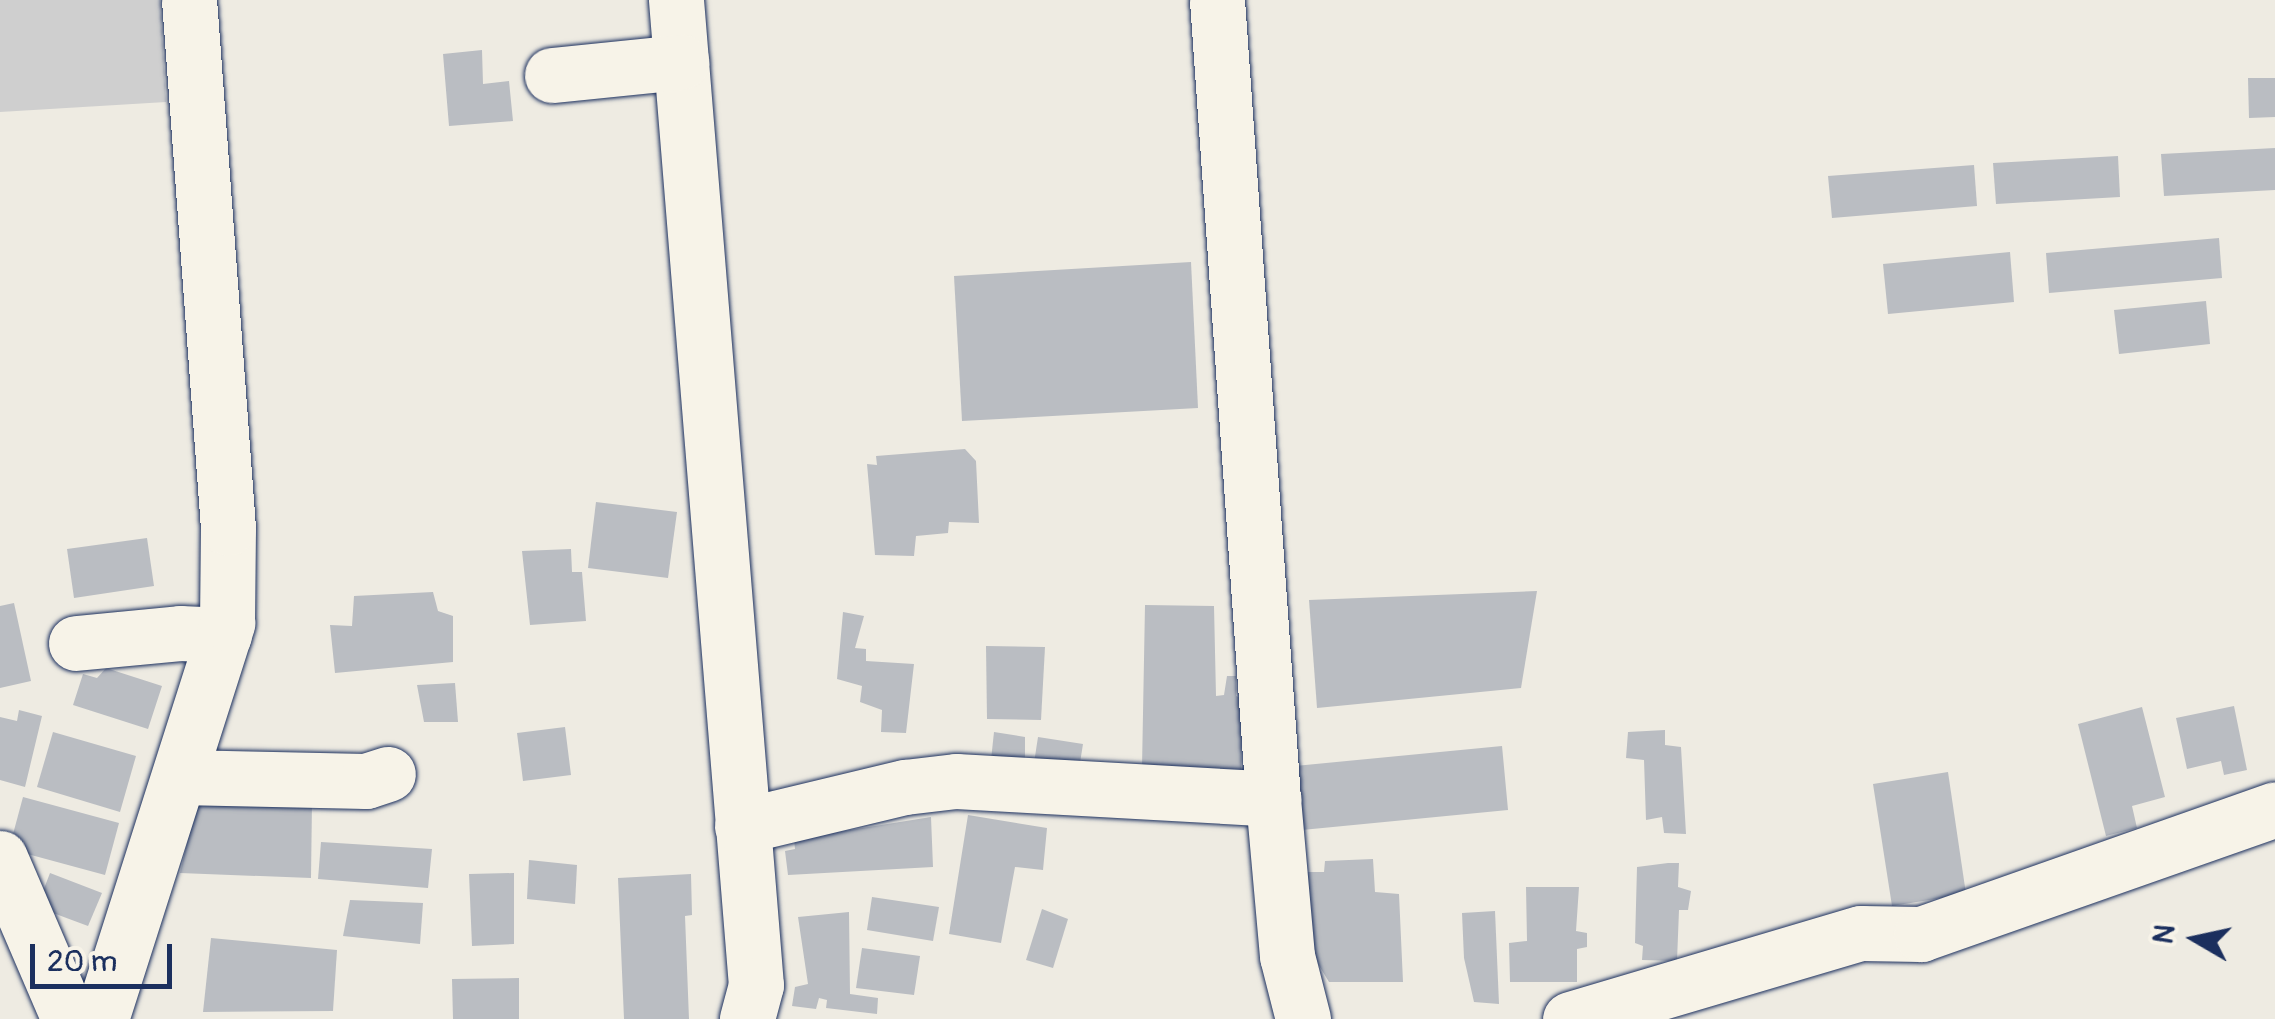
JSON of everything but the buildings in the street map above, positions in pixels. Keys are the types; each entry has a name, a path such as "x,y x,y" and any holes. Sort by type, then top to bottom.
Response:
{"street":[{"path":"101,1019 224,635 228,528 189,0"},
{"path":"676,0 756,985 747,1019"},
{"path":"1217,0 1273,799 1288,956 1303,1019"},
{"path":"552,74 680,62"},
{"path":"76,643 180,633 224,635"},
{"path":"178,777 366,780 388,774"},
{"path":"742,826 906,787 956,782 1273,799"},
{"path":"1570,1019 1712,998 1861,934 1921,934 2275,808"},
{"path":"0,858 69,1019"}],"shaded area":[{"path":"0,0 160,0 166,102 0,112"}]}
